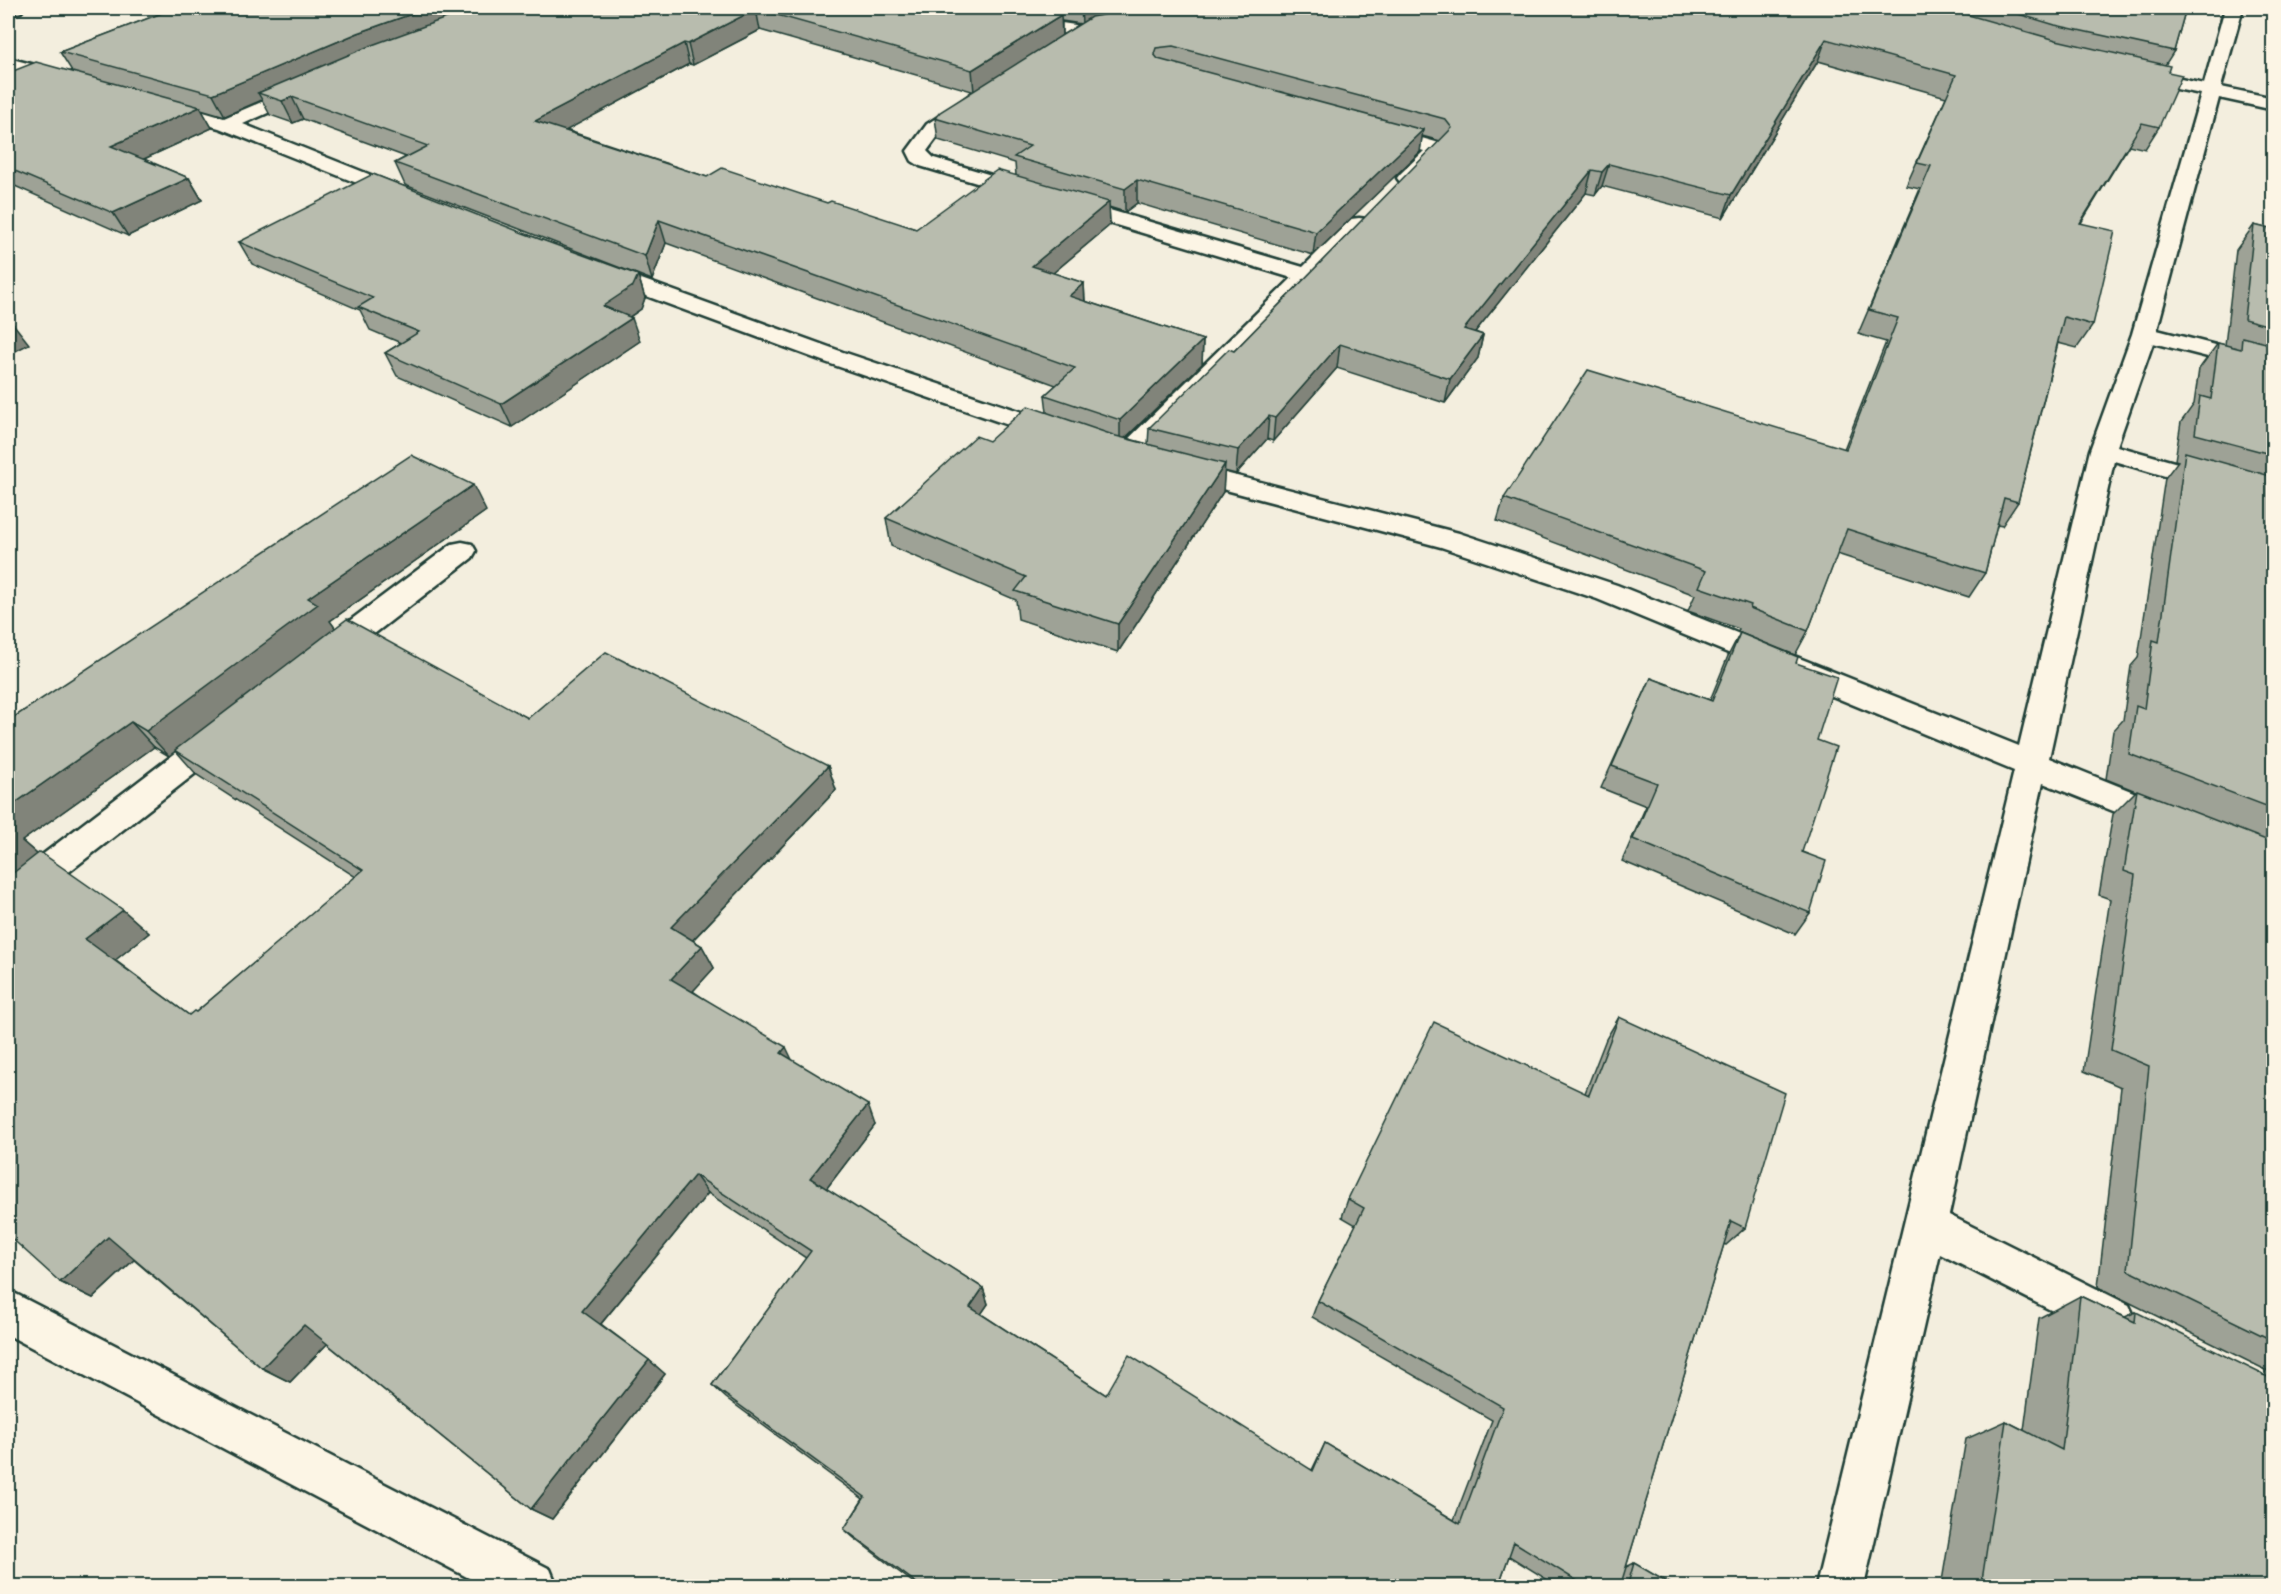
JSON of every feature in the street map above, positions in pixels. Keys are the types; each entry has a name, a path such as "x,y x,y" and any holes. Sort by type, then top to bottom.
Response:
{"street":[{"path":"8,10 15,8"},
{"path":"984,8 1069,30 1087,31 1112,27 1139,8"},
{"path":"1840,1587 1926,1225 2103,450 2144,334 2213,91 2234,8"},
{"path":"1058,49 1087,31"},
{"path":"8,63 84,84"},
{"path":"2120,71 2274,104"},
{"path":"226,124 321,83"},
{"path":"991,92 934,128 917,151 919,158 1307,275"},
{"path":"139,99 226,124 421,202"},
{"path":"1124,454 1436,150 1366,129"},
{"path":"573,261 834,357 1124,454 1449,540 1607,592 2031,766 2196,831"},
{"path":"2144,334 2274,367"},
{"path":"2103,450 2274,499"},
{"path":"301,675 462,551"},
{"path":"8,900 244,718"},
{"path":"1926,1225 2147,1337"},
{"path":"8,1312 533,1587"}],"building":[{"path":"175,8 428,8 358,33 213,94 60,52"},
{"path":"474,8 1031,8 1061,15 972,70 756,9 688,44 684,43 535,121 707,177 722,168 827,203 831,201 916,229 997,170 1109,202 1032,266 1084,283 1069,296 1203,340 1120,420 1045,395 1075,368 659,220 645,256 395,163 428,146 292,97 282,101 258,93 372,45"},
{"path":"1125,8 1944,8 2056,40 2170,66 2168,72 2182,75 2159,127 2142,123 2080,223 2115,231 2093,325 2064,317 2018,502 2004,498 1985,573 1847,529 1808,631 1750,608 1751,605 1699,587 1706,571 1504,498 1588,370 1846,449 1898,318 1869,310 1931,166 1917,163 1956,75 1826,39 1731,195 1609,164 1602,172 1592,170 1464,329 1483,335 1450,379 1340,344 1275,418 1269,416 1238,450 1149,428 1229,349 1234,351 1452,128 1445,119 1173,46 1156,48 1154,54 1158,59 1423,130 1316,232 1137,180 1125,189 1014,157 1030,146 935,118 940,112 1091,17 1119,12"},
{"path":"1998,8 2186,8 2174,51 2055,25"},
{"path":"36,62 200,107 111,146 189,178 113,213 8,168 8,73"},
{"path":"373,174 638,275 633,286 603,306 632,318 501,404 385,353 419,332 358,307 373,298 239,242"},
{"path":"2254,225 2274,230 2274,327 2244,319"},
{"path":"2242,337 2274,345 2274,455 2195,434 2200,396 2211,399 2218,343 2241,349"},
{"path":"1028,406 1116,436 1225,464 1118,624 1015,591 1026,577 886,518 976,436 989,441"},
{"path":"2185,452 2274,477 2274,809 2129,754 2136,706 2144,709 2153,640 2159,642"},
{"path":"411,455 473,485 308,598 318,604 146,731 131,722 8,808 8,721"},
{"path":"347,619 528,718 606,652 828,766 671,927 702,946 671,979 786,1047 781,1053 868,1105 810,1178 983,1288 970,1307 1106,1395 1129,1355 1313,1471 1325,1443 1460,1524 1503,1407 1318,1301 1364,1208 1348,1199 1434,1022 1589,1095 1619,1017 1785,1093 1745,1228 1731,1221 1620,1587 1587,1587 1514,1542 1498,1587 922,1587 844,1529 865,1497 712,1385 811,1251 695,1175 582,1311 649,1360 531,1509 304,1325 262,1368 108,1237 60,1282 8,1235 8,877 40,852 123,910 85,939 189,1015 196,1012 363,870 175,750"},
{"path":"1740,633 1798,657 1796,663 1837,677 1817,740 1836,747 1802,852 1826,861 1810,913 1633,839 1657,783 1612,766 1651,678 1712,701"},
{"path":"2137,790 2274,843 2274,1341 2128,1270 2149,1066 2111,1050 2135,875 2124,871"},
{"path":"2080,1296 2135,1322 2136,1312 2274,1380 2274,1587 1981,1587 2006,1421 2062,1450"},
{"path":"1634,1563 1675,1587 1627,1587"}]}
